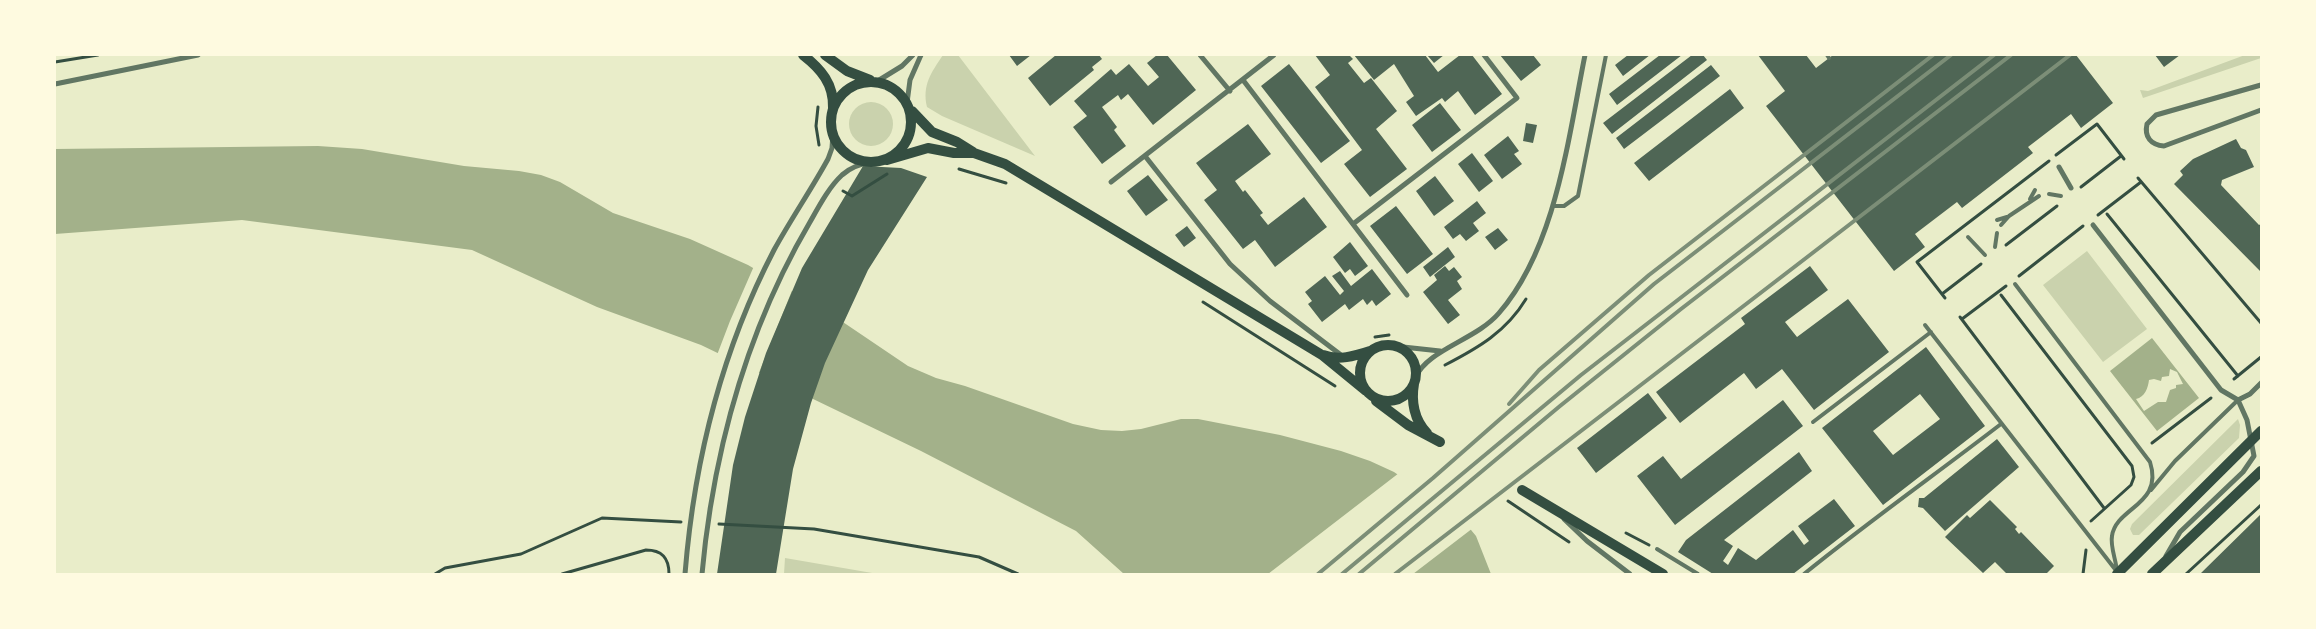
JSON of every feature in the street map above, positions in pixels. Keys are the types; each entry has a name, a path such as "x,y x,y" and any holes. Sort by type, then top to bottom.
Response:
{"main road":[{"path":"803,55 814,64 829,84 833,95 833,134 844,152 856,160 869,163 887,160 922,148 954,153 974,153"},
{"path":"825,55 847,71 895,89 914,114 928,128 974,153 1013,168 1322,354 1408,425 1440,442"},
{"path":"832,113 838,100 848,89 861,83 876,82"},
{"path":"887,160 902,149 911,133 911,114 907,103"},
{"path":"1322,354 1334,358 1347,357 1373,344 1394,341 1409,355 1415,366 1413,398 1416,418 1429,435"},
{"path":"1373,344 1360,368 1360,380 1368,393 1386,401 1398,400 1407,393 1415,381"},
{"path":"2117,574 2261,431"},
{"path":"2155,571 2261,471"},
{"path":"1522,490 1663,574"}],"street":[{"path":"55,84 198,55"},
{"path":"876,82 902,66 913,55"},
{"path":"907,103 910,80 921,55"},
{"path":"1200,55 1230,91"},
{"path":"1111,182 1274,55"},
{"path":"1353,224 1517,98 1484,55"},
{"path":"1415,381 1424,366 1443,350 1487,325 1510,298 1533,256 1553,206 1585,55"},
{"path":"1243,80 1407,295"},
{"path":"2261,85 2156,115 2147,124 2147,135 2153,144 2164,146 2261,110"},
{"path":"685,574 687,545 704,446 731,352 752,298 774,250 826,164 832,148 833,134"},
{"path":"1145,156 1234,269 1270,301 1329,348 1347,357"},
{"path":"702,574 722,445 750,352 787,265 824,198 842,175 854,167 869,163"},
{"path":"2059,167 2074,189"},
{"path":"2090,224 2221,390 2238,400 2247,420 2251,439 2254,456 2243,472 2180,532 2155,571"},
{"path":"1394,341 1443,350"},
{"path":"2238,400 2250,394 2261,384"},
{"path":"1542,502 1562,517 1587,541 1630,574"}],"lane":[{"path":"1553,206 1564,206 1578,196 1606,55"},
{"path":"2029,201 2035,190"},
{"path":"2048,194 2062,196"},
{"path":"2002,225 2009,216 2039,196"},
{"path":"1997,220 2009,216"},
{"path":"1995,247 1997,233"},
{"path":"1968,237 1986,257"},
{"path":"2015,284 2147,456 2152,468 2152,482 2142,500"},
{"path":"1925,324 2117,574"},
{"path":"1813,422 1930,332"},
{"path":"2117,574 2112,542 2112,534 2116,526 2142,500 2175,461 2238,400"},
{"path":"1804,574 1861,528 1890,509 2001,424"},
{"path":"1656,549 1698,574"}],"path":[{"path":"55,62 98,55"},
{"path":"818,152 816,121 819,100"},
{"path":"2074,189 2123,158 2097,124"},
{"path":"955,168 983,174 1013,187"},
{"path":"839,198 845,192 852,196 887,173 896,171"},
{"path":"2138,178 2261,323"},
{"path":"2094,218 2141,182"},
{"path":"2002,248 2061,202"},
{"path":"2107,214 2238,376"},
{"path":"2017,277 2090,224"},
{"path":"1942,294 1986,257"},
{"path":"2009,283 1961,318 2104,508"},
{"path":"2001,295 2132,466 2134,477 2132,485 2091,520 2083,574"},
{"path":"1195,297 1337,387"},
{"path":"1373,344 1380,336 1394,341"},
{"path":"1454,345 1460,358"},
{"path":"2234,379 2261,357"},
{"path":"2152,444 2211,398"},
{"path":"1508,501 1574,546"},
{"path":"2186,574 2261,505"},
{"path":"721,517 718,526 814,529 979,557 1018,574"},
{"path":"435,574 445,568 521,554 602,518 688,522"},
{"path":"562,574 646,550 658,552 665,557 669,574"}],"shaded area":[{"path":"943,55 958,55 1035,156 942,116 927,107 927,86 931,74"},
{"path":"2245,55 2261,55 2261,58 2143,98 2140,90 2148,91"},
{"path":"875,102 887,108 892,115 892,133 887,140 880,145 867,146 859,143 852,136 849,120 852,112 859,105"},
{"path":"318,146 362,149 464,166 541,175 560,182 613,213 690,239 748,265 831,314 908,366 936,378 965,386 1073,424 1101,430 1122,431 1141,429 1181,419 1198,419 1280,435 1341,451 1370,461 1394,472 1462,519 1476,536 1491,574 1124,574 1076,531 921,451 701,345 597,307 472,250 242,220 55,234 55,149"},
{"path":"2087,251 2147,329 2103,362 2043,285"},
{"path":"2152,338 2199,398 2157,431 2110,371","holes":["2170,369 2177,372 2183,384 2176,385 2176,388 2170,390 2166,402 2158,402 2144,411 2136,399 2146,392 2149,380 2161,381 2162,377 2169,376"]},
{"path":"2238,419 2240,425 2239,438 2139,535 2133,535 2130,529 2132,524"},
{"path":"785,558 878,574 784,574"}],"pier":[{"path":"754,266 793,288 758,375 717,355"},
{"path":"1399,473 1464,517 1473,528 1413,574 1268,574"}],"building":[{"path":"1009,55 1031,55 1017,66"},
{"path":"1056,55 1099,55 1102,59 1092,67 1094,70 1050,106 1028,78"},
{"path":"1157,55 1167,55 1196,90 1153,125 1128,94 1121,100 1118,95 1102,107 1117,127 1114,130 1126,146 1102,164 1073,127 1087,116 1074,101 1111,69 1116,75 1129,64 1148,86 1159,77 1147,63"},
{"path":"1315,55 1349,55 1353,59 1348,63 1364,83 1371,78 1397,111 1376,129 1407,169 1370,197 1344,164 1362,150 1315,87 1330,75"},
{"path":"1354,55 1425,55 1438,72 1460,55 1472,55 1502,94 1475,115 1458,91 1445,102 1442,98 1416,116 1406,102 1414,96 1394,64 1374,80"},
{"path":"1427,55 1444,55 1434,63"},
{"path":"1500,55 1533,55 1541,65 1521,81"},
{"path":"1628,55 1650,55 1623,76 1615,65"},
{"path":"1660,55 1682,55 1617,105 1609,94"},
{"path":"1692,55 1703,55 1707,60 1612,134 1603,123"},
{"path":"1758,55 1806,55 1816,68 1833,55 2076,55 2113,103 2081,128 2071,114 2028,147 2033,153 1962,208 1957,202 1915,234 1925,247 1894,271 1766,106 1785,91"},
{"path":"2155,55 2180,55 2164,67"},
{"path":"1289,64 1350,141 1321,163 1261,86"},
{"path":"1711,65 1720,76 1624,149 1616,138"},
{"path":"1730,89 1744,108 1649,181 1634,163"},
{"path":"1440,103 1461,130 1432,152 1412,125"},
{"path":"1526,123 1537,125 1533,143 1523,141"},
{"path":"1248,124 1271,154 1235,181 1243,192 1245,190 1263,213 1260,215 1268,225 1304,197 1327,227 1275,267 1255,240 1243,249 1204,200 1217,190 1196,163"},
{"path":"1508,136 1519,151 1514,154 1522,164 1502,179 1484,155"},
{"path":"2236,139 2241,148 2246,150 2254,167 2222,180 2221,185 2259,225 2261,224 2261,272 2174,184 2183,175 2180,171 2193,159"},
{"path":"1472,153 1493,181 1479,192 1458,164"},
{"path":"863,166 901,168 927,177 868,270 825,363 811,403 793,469 776,574 717,574 733,465 745,417 766,353 802,268"},
{"path":"1148,175 1168,200 1146,216 1127,191"},
{"path":"1435,176 1454,201 1434,216 1416,191"},
{"path":"1477,201 1486,213 1473,223 1479,231 1466,241 1460,234 1453,239 1444,227"},
{"path":"1396,206 1433,254 1407,274 1370,226"},
{"path":"1187,226 1196,238 1184,247 1175,235"},
{"path":"1498,228 1508,240 1495,250 1485,237"},
{"path":"1350,242 1368,266 1355,276 1350,269 1345,273 1333,257"},
{"path":"1448,247 1455,257 1430,277 1423,267"},
{"path":"1445,266 1449,271 1454,267 1462,277 1457,281 1462,289 1448,300 1460,315 1448,324 1423,292 1437,280 1434,275"},
{"path":"1810,266 1828,290 1785,322 1797,337 1848,299 1889,352 1814,410 1782,369 1756,389 1744,373 1680,423 1656,392 1745,324 1741,318"},
{"path":"1372,269 1391,294 1376,306 1372,300 1367,305 1363,299 1349,310 1345,304 1322,322 1308,304 1312,301 1305,292 1325,276 1340,295 1344,291 1332,276 1340,271 1351,286"},
{"path":"1926,347 1985,426 1883,505 1822,428","holes":["1920,394 1940,419 1893,455 1873,431"]},
{"path":"1648,393 1667,418 1596,473 1577,448"},
{"path":"1783,400 1803,426 1675,525 1637,476 1663,456 1681,479"},
{"path":"1997,439 2019,467 1945,531 1923,508 1918,507 1919,498 1924,498"},
{"path":"1799,452 1812,471 1724,540 1733,546 1723,561 1728,565 1738,548 1756,560 1793,530 1804,545 1809,541 1798,526 1834,499 1855,526 1793,574 1713,574 1678,552 1686,540"},
{"path":"1990,500 2017,527 2015,529 2019,534 2021,532 2054,566 2046,574 2007,574 1995,562 1983,573 1945,537 1967,515 1970,518"},
{"path":"2261,514 2260,574 2200,574"}],"railway":[{"path":"1509,404 1539,370 1649,275 1933,55"},
{"path":"1318,574 1433,478 1654,284 1951,55"},
{"path":"1342,574 1581,375 1994,55"},
{"path":"1359,574 1560,406 1681,309 2011,55"},
{"path":"1395,574 2070,55"}]}
